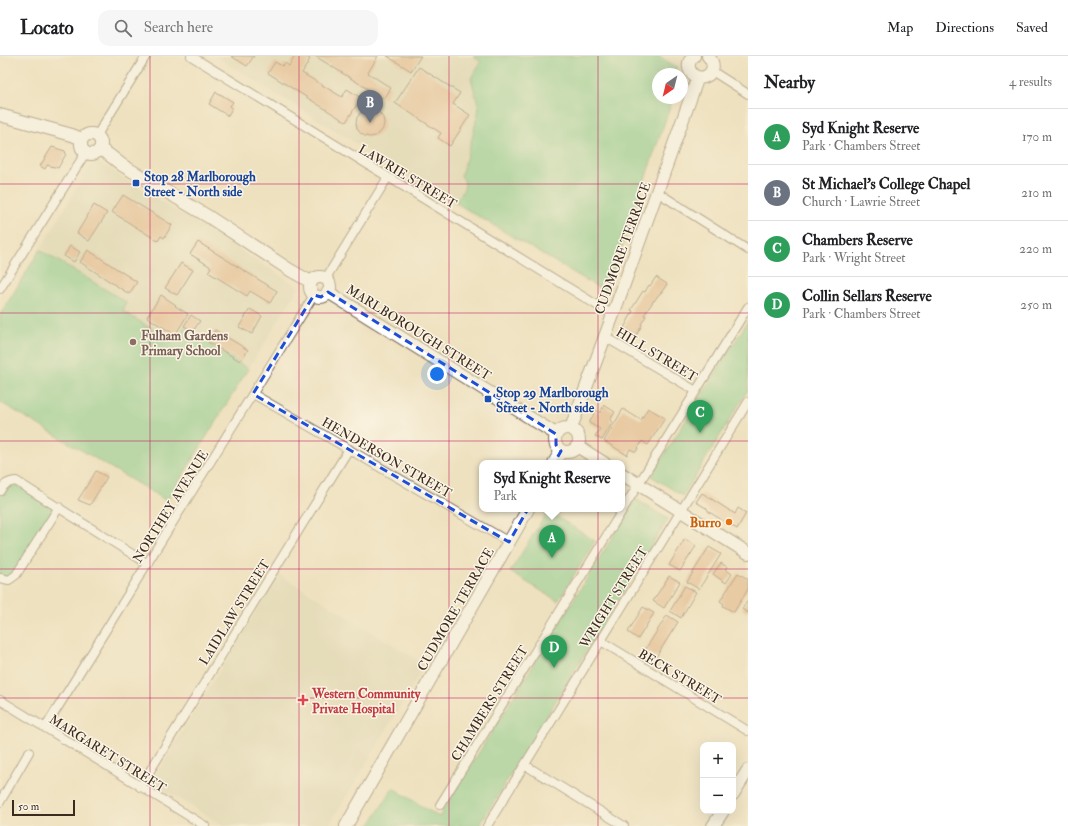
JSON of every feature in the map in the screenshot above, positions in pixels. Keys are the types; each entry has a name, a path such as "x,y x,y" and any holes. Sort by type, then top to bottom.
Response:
{"street":[{"path":"97,135 146,56"},
{"name":"LAWRIE STREET","path":"191,56 613,315"},
{"path":"690,57 690,70 698,77 705,77 712,71 713,67 712,61 708,56"},
{"path":"712,71 748,94"},
{"name":"CUDMORE TERRACE","path":"571,428 698,77"},
{"path":"0,115 72,134 82,139"},
{"path":"91,133 97,135 102,142 100,149 97,153 93,154 86,152 81,145 82,139 87,134 91,133"},
{"path":"100,149 122,165 209,217 311,282"},
{"path":"0,288 86,152"},
{"path":"326,278 388,177"},
{"path":"657,192 748,250"},
{"path":"320,276 326,278 330,285 325,296 321,297 311,293 309,288 311,282 316,277 320,276"},
{"name":"MARLBOROUGH STREET","path":"328,292 556,434"},
{"name":"NORTHEY AVENUE","path":"45,728 314,295"},
{"name":"CHAMBERS STREET","path":"625,505 748,306"},
{"name":"HILL STREET","path":"605,337 696,391"},
{"name":"HENDERSON STREET","path":"253,394 509,542"},
{"name":"WRIGHT STREET","path":"487,826 748,402"},
{"path":"571,428 577,433 579,438 577,446 569,452 561,451 556,445 556,434 562,429 571,428"},
{"path":"577,446 599,460"},
{"name":"LAIDLAW STREET","path":"140,787 349,449"},
{"path":"556,460 561,451"},
{"path":"625,476 748,553"},
{"path":"0,491 4,484 10,481 16,481 148,564"},
{"path":"0,578 9,580 16,575 59,507"},
{"name":"CUDMORE TERRACE","path":"346,826 526,512"},
{"name":"CHAMBERS STREET","path":"440,805 621,512"},
{"name":"BECK STREET","path":"600,641 748,731"},
{"name":"MARGARET STREET","path":"0,700 205,826"},
{"path":"0,802 29,752"},
{"path":"525,765 624,826"},
{"path":"736,789 748,770"},
{"path":"713,826 721,814"}],"highlighted area":[{"path":"328,292 556,434 556,445 561,451 509,542 253,394 314,295 321,297"}],"shaded area":[{"path":"215,56 659,56 678,68 652,68 652,104 671,104 606,292 458,207"},
{"name":"Fulham Gardens Primary School","path":"92,163 100,163 299,287 167,501 0,402 0,315"},
{"name":"Western Community Private Hospital","path":"279,574 425,665 329,826 224,826 151,782"}],"green space":[{"path":"473,56 659,56 678,68 652,68 652,104 671,104 606,292 455,202 465,186 464,179 461,176 479,108 471,78 481,62"},
{"path":"40,250 126,302 123,311 174,343 184,327 248,369 167,501 0,402 0,315"},
{"path":"748,321 748,390 683,496 651,476"},
{"path":"15,484 56,509 15,573 9,578 0,575 0,496 5,487"},
{"path":"636,499 668,519 479,826 369,826 393,788 439,817"},
{"path":"547,512 595,541 558,601 510,572"}],"building":[{"path":"231,56 254,56 247,66"},
{"path":"295,56 305,56 310,59 302,73 342,97 347,89 361,98 346,122 268,73 275,62 282,66 285,63 289,66"},
{"path":"315,56 378,56 368,73 391,88 384,99"},
{"path":"387,56 421,56 411,71"},
{"path":"419,67 460,93 453,104 470,115 450,146 438,138 441,133 395,103"},
{"path":"216,92 233,102 230,106 232,108 228,116 209,104"},
{"path":"370,109 376,110 380,113 383,117 383,129 380,133 376,136 370,137 364,136 360,133 357,129 356,123 357,117 360,113 364,110"},
{"path":"52,147 65,151 66,154 58,168 47,165 45,169 40,166"},
{"path":"123,195 172,225 164,238 161,236 158,241 112,212"},
{"path":"94,205 107,213 89,241 77,233"},
{"path":"198,242 277,291 270,303 250,291 247,296 208,272 211,267 190,254"},
{"path":"70,246 80,252 74,262 64,256"},
{"path":"88,250 137,282 129,294 80,262"},
{"path":"181,263 193,270 177,295 165,288"},
{"path":"656,277 667,284 644,315 646,316 636,336 624,328 633,311 631,310 643,291 645,292"},
{"path":"161,295 188,314 175,335 147,317"},
{"path":"250,309 262,316 252,334 239,327"},
{"path":"191,315 200,321 193,331 184,326"},
{"path":"215,330 248,350 240,361 208,342"},
{"path":"604,405 615,412 610,420 613,422 602,440 595,436 600,429 589,423 596,410 600,413"},
{"path":"648,408 665,418 648,445 642,441 636,452 630,449 627,455 604,441 623,409 641,420"},
{"path":"96,471 107,477 90,505 78,500"},
{"path":"702,493 735,514 738,508 746,513 737,529 709,512 706,507 696,502"},
{"path":"685,539 696,546 680,571 669,565"},
{"path":"709,547 721,554 699,589 687,582"},
{"path":"721,563 727,567 725,569 732,574 726,583 713,574"},
{"path":"738,573 748,579 748,589 734,612 723,606 724,604 720,601"},
{"path":"669,576 680,582 664,608 653,601"},
{"path":"685,586 696,592 681,618 670,611"},
{"path":"748,600 748,613 742,609"},
{"path":"643,607 654,613 638,639 628,632"},
{"path":"667,615 678,622 656,657 645,650"}],"place":[{"name":"St Michael's College Chapel","path":"370,123"},
{"name":"Stop 28 Marlborough Street - North side","path":"136,183"},
{"name":"Fulham Gardens Primary School","path":"133,342"},
{"name":"Stop 29 Marlborough Street - North side","path":"488,399"},
{"name":"Chambers Reserve","path":"700,433"},
{"name":"Burro","path":"729,522"},
{"name":"Syd Knight Reserve","path":"552,558"},
{"name":"Collin Sellars Reserve","path":"554,668"},
{"name":"Western Community Private Hospital","path":"303,700"}]}
